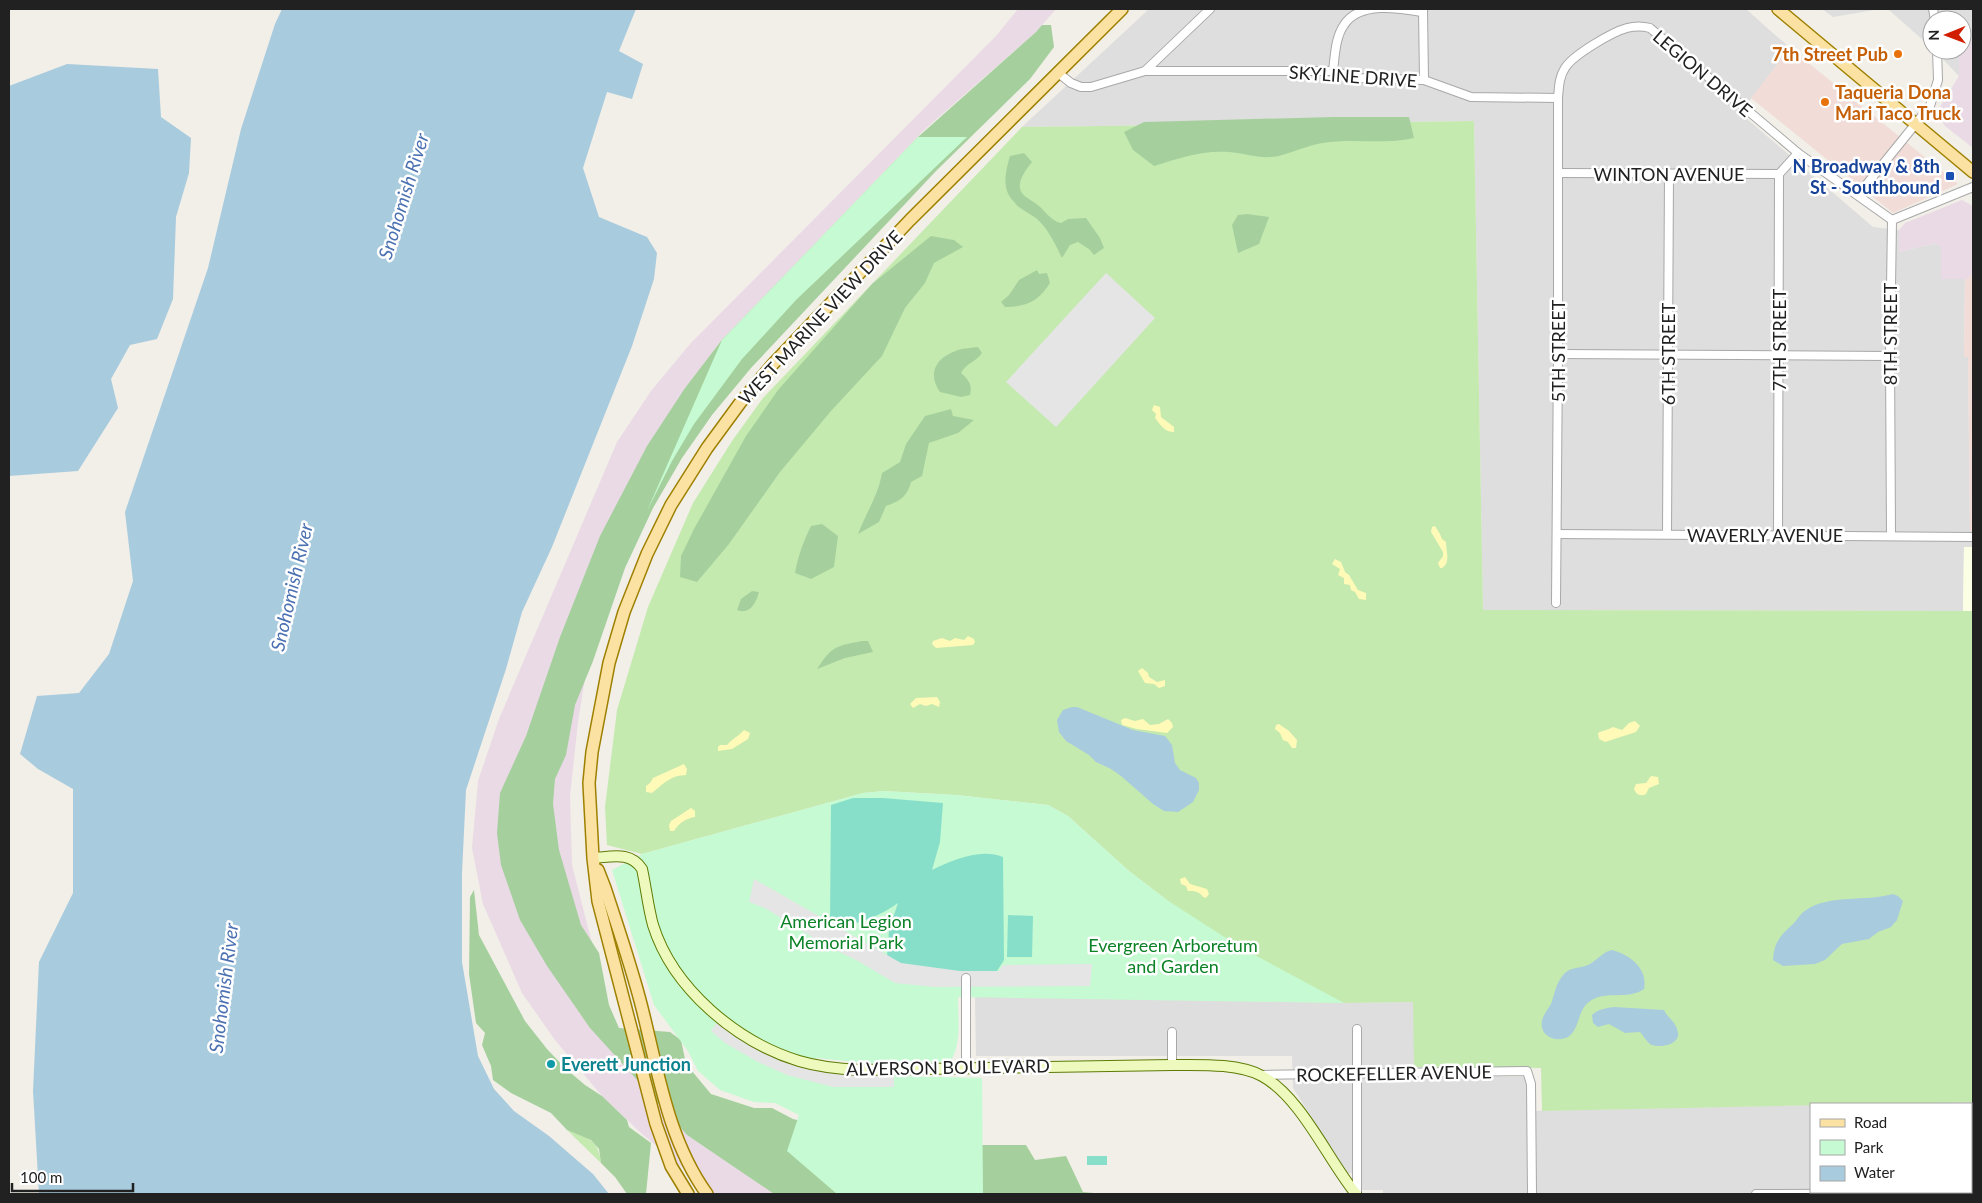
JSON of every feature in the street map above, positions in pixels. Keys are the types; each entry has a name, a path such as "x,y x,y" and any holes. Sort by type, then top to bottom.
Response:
{"main road":[{"name":"WEST MARINE VIEW DRIVE","path":"688,1194 671,1166 663,1145 598,901 593,858 589,783 596,726 609,663 624,612 643,563 672,505 706,448 772,364 910,220 1122,9"},
{"path":"1778,9 1973,172"},
{"name":"ALVERSON BOULEVARD","path":"593,858 622,856 631,857 637,862 642,869 653,925 666,955 680,977 711,1009 739,1031 757,1042 799,1061 839,1069 1172,1065 1242,1069 1261,1075 1275,1085 1299,1110 1343,1178 1356,1194"},
{"name":"WEST MARINE VIEW DRIVE","path":"593,858 605,888 641,1006 680,1149 695,1178 707,1194"}],"street":[{"path":"1057,72 1071,83 1081,86 1092,86 1110,83 1145,71 1210,9"},
{"path":"1333,71 1335,47 1343,26 1356,14 1369,9 1423,11 1424,80"},
{"name":"LEGION DRIVE","path":"1558,98 1560,80 1564,70 1576,55 1624,28 1642,26 1650,28 1798,153 1892,220"},
{"path":"1858,195 1930,106 1938,80 1937,60"},
{"name":"SKYLINE DRIVE","path":"1145,71 1333,71 1356,78 1424,80 1471,97 1558,98"},
{"name":"5TH STREET","path":"1556,603 1558,98"},
{"path":"1779,174 1798,153"},
{"name":"WINTON AVENUE","path":"1559,173 1779,174"},
{"name":"6TH STREET","path":"1667,534 1669,174"},
{"name":"7TH STREET","path":"1778,535 1780,355 1779,174"},
{"path":"1892,220 1973,187"},
{"name":"8TH STREET","path":"1891,536 1890,356 1892,220"},
{"path":"1558,354 1890,356"},
{"name":"WAVERLY AVENUE","path":"1557,534 1973,537"},
{"path":"966,978 966,1067"},
{"path":"1356,1194 1357,1029"},
{"path":"1172,1032 1172,1065"},
{"name":"ROCKEFELLER AVENUE","path":"1261,1075 1357,1072 1527,1071 1531,1084 1532,1194"},
{"path":"1756,1194 1973,1193"}],"shaded area":[{"path":"1018,9 1056,9 1036,32 923,131 721,341 685,388 593,628 578,722 570,796 572,865 623,1064 687,1135 774,1194 714,1194 642,1134 602,1096 555,1040 522,993 483,904 472,848 478,781 499,719 617,442 651,391 690,344 996,36"},
{"path":"1149,9 1746,9 1790,48 1740,113 1873,227 1899,230 1899,252 1936,243 1941,247 1941,279 1965,279 1964,356 1968,357 1970,531 1973,531 1973,547 1964,547 1963,611 1483,610 1474,121 1022,127"},
{"path":"1822,9 1880,9 1833,17"},
{"path":"1888,9 1973,9 1973,38 1972,10 1922,10 1922,39"},
{"path":"1973,38 1973,148 1945,126 1940,118 1940,107 1959,76 1959,60 1972,60"},
{"path":"1790,48 1958,184 1893,213 1751,98"},
{"path":"1944,60 1959,60 1959,76"},
{"path":"1962,200 1973,206 1973,272 1968,279 1941,279 1941,247 1936,243 1899,252 1899,230 1905,223"},
{"path":"1973,272 1973,531 1970,531 1968,357 1964,357 1965,279"},
{"path":"1106,273 1155,318 1056,427 1006,382"},
{"path":"1964,547 1973,547 1973,611 1963,611"},
{"path":"754,879 901,963 960,971 999,971 1003,965 1092,964 1090,986 934,987 895,983 858,961 825,945 765,908 749,902"},
{"path":"975,996 1344,1003 1414,1002 1414,1077 1527,1077 1527,1111 1810,1105 1810,1193 1972,1193 1972,1103 1921,1103 1973,1102 1973,1194 1383,1194 1383,1190 1360,1190 1360,1173 1347,1173 1293,1088 1292,1056 976,1056"},
{"path":"721,1017 799,1061 894,1069 894,1087 833,1087 787,1075 758,1062 725,1043 711,1031"}],"green space":[{"path":"1042,25 1051,25 1054,47 1030,79 936,171 751,368 712,415 682,458 653,508 625,568 593,661 575,705 566,755 555,779 553,804 559,850 581,925 599,953 609,1005 619,1028 670,1032 681,1040 686,1064 711,1094 754,1108 772,1108 793,1119 805,1122 978,1145 1026,1145 1035,1160 1066,1156 1083,1192 1105,1194 774,1194 687,1135 590,1028 547,966 520,920 501,865 497,833 500,793 526,736 560,637 600,536 647,446 685,388 721,341 918,137"},
{"path":"1409,117 1414,138 1391,141 1323,143 1271,157 1229,152 1200,153 1154,166 1133,150 1124,132 1144,122"},
{"name":"Evergreen Arboretum and Garden","path":"1474,121 1483,610 1973,611 1973,1102 1810,1103 1810,1105 1542,1111 1541,1068 1414,1067 1413,1002 1344,1003 1084,998 1167,900 1129,871 1068,816 1048,805 956,795 884,791 863,793 642,854 607,845 605,807 617,710 648,607 693,503 732,441 763,398 1022,127"},
{"path":"918,137 967,137 796,300 742,359 694,424 672,461 647,511 722,340"},
{"path":"1024,153 1032,162 1021,179 1020,189 1022,193 1057,222 1061,223 1068,219 1086,218 1100,238 1104,248 1094,255 1089,249 1078,242 1070,245 1062,258 1041,223 1020,208 1011,198 1005,181 1010,156"},
{"path":"1247,214 1269,217 1259,244 1238,253 1232,225 1238,215"},
{"path":"931,236 954,240 963,247 934,263 925,283 905,308 882,356 831,411 780,472 729,544 697,582 680,577 681,556 694,529 746,436 778,390 872,284"},
{"path":"1037,270 1039,274 1047,273 1050,283 1046,289 1031,302 1019,306 1005,307 1001,302 1009,295 1019,280"},
{"path":"978,347 982,353 961,373 969,382 971,388 970,395 961,397 940,392 934,378 934,371 940,361 958,350"},
{"path":"951,409 953,416 974,420 958,433 929,443 922,476 911,482 902,498 886,506 879,522 858,534 875,497 882,473 900,462 906,444 925,416"},
{"path":"822,524 838,536 834,567 811,579 795,573 796,567 811,526"},
{"path":"752,591 759,592 752,607 746,611 737,610 741,599"},
{"path":"868,641 873,652 845,658 817,669 835,648"},
{"name":"American Legion Memorial Park","path":"884,791 956,795 1048,805 1068,816 1129,871 1167,900 1240,947 1344,1003 958,997 958,1039 950,1062 876,1064 816,1058 812,1074 982,1078 983,1194 837,1194 787,1151 799,1115 775,1103 754,1102 720,1090 698,1071 688,1051 654,1005 612,870 642,854 863,793"},
{"path":"853,798 883,798 943,803 940,842 932,870 967,856 985,854 1003,857 1004,960 997,971 940,972 914,968 887,957 889,930 898,903 874,917 856,923 847,925 830,922 831,805"},
{"path":"474,890 479,935 525,1021 566,1069 602,1096 627,1120 629,1127 651,1143 646,1194 627,1194 615,1177 601,1163 599,1149 591,1140 567,1130 551,1113 511,1093 493,1080 491,1066 482,1045 485,1033 476,1023 469,974 470,897"},
{"path":"1008,915 1033,916 1032,957 1007,957"},
{"path":"567,1130 591,1140 600,1155 601,1163"},
{"path":"1087,1156 1107,1156 1107,1165 1087,1165"}],"sand":[{"path":"1154,405 1160,407 1161,417 1174,427 1174,432 1165,429 1155,418 1156,414 1152,410"},
{"path":"1435,526 1442,539 1446,542 1447,560 1442,568 1440,568 1438,563 1443,556 1443,552 1431,532 1432,527"},
{"path":"1335,559 1341,562 1345,572 1358,590 1366,593 1366,600 1359,599 1355,592 1351,590 1350,585 1344,584 1344,578 1338,575 1340,569 1332,564"},
{"path":"968,636 974,639 973,645 936,648 932,644 933,641 942,638 950,641 955,638 964,640"},
{"path":"1142,668 1148,673 1149,677 1157,682 1165,680 1165,686 1159,688 1154,684 1145,683 1138,671"},
{"path":"937,697 940,702 939,707 932,704 926,706 920,704 913,708 910,704 916,698"},
{"path":"1125,718 1135,721 1143,719 1150,725 1159,724 1168,719 1173,727 1167,733 1137,729 1122,725 1121,720"},
{"path":"1635,721 1640,726 1636,732 1605,742 1599,739 1599,732 1613,727 1622,730 1629,723"},
{"path":"1279,724 1297,740 1296,748 1292,748 1288,742 1283,740 1280,733 1275,729 1276,725"},
{"path":"744,730 750,733 748,739 732,749 718,751 720,745 727,745"},
{"path":"684,764 687,769 686,775 672,778 652,793 646,792 646,786 653,778"},
{"path":"1651,776 1658,777 1659,784 1649,788 1646,794 1637,794 1634,789 1636,784 1646,783"},
{"path":"691,808 695,811 695,817 685,820 674,831 670,831 669,825 671,821"},
{"path":"1185,877 1190,884 1207,889 1209,894 1206,898 1196,892 1188,891 1186,886 1181,884 1180,879"}],"water":[{"name":"Snohomish River","path":"282,9 636,9 619,51 643,64 632,99 607,92 583,168 599,217 647,237 657,253 654,279 632,346 552,547 522,612 506,669 466,790 462,873 462,962 478,1056 494,1089 514,1111 549,1136 593,1174 609,1194 39,1194 33,1091 39,962 73,893 73,789 38,769 20,754 37,696 79,693 109,654 133,581 125,512 208,268 241,129 275,24"},
{"path":"67,64 158,69 161,117 191,138 189,173 176,217 173,299 157,339 130,345 111,379 118,408 78,471 9,476 9,86"},
{"path":"1077,707 1133,730 1165,736 1172,745 1175,763 1180,770 1196,778 1199,783 1199,790 1193,802 1178,812 1164,811 1153,804 1121,776 1096,762 1089,755 1066,741 1059,732 1057,720 1063,710"},
{"path":"1893,894 1903,901 1897,920 1891,927 1878,932 1869,939 1842,944 1825,960 1815,964 1783,966 1773,960 1778,940 1802,913 1815,905 1837,900 1871,898"},
{"path":"1612,950 1626,955 1637,964 1641,969 1645,982 1644,989 1630,994 1595,998 1582,1010 1572,1034 1563,1039 1549,1037 1543,1031 1544,1014 1551,1004 1562,976 1574,968 1590,964"},
{"path":"1614,1007 1664,1010 1676,1026 1678,1037 1668,1045 1658,1046 1650,1044 1640,1032 1625,1033 1609,1024 1598,1027 1593,1023 1592,1015 1603,1009"}],"place":[{"name":"7th Street Pub","path":"1898,54"},
{"name":"Taqueria Dona Mari Taco Truck","path":"1825,102"},
{"name":"N Broadway & 8th St - Southbound","path":"1950,176"},
{"name":"Everett Junction","path":"551,1064"}]}
